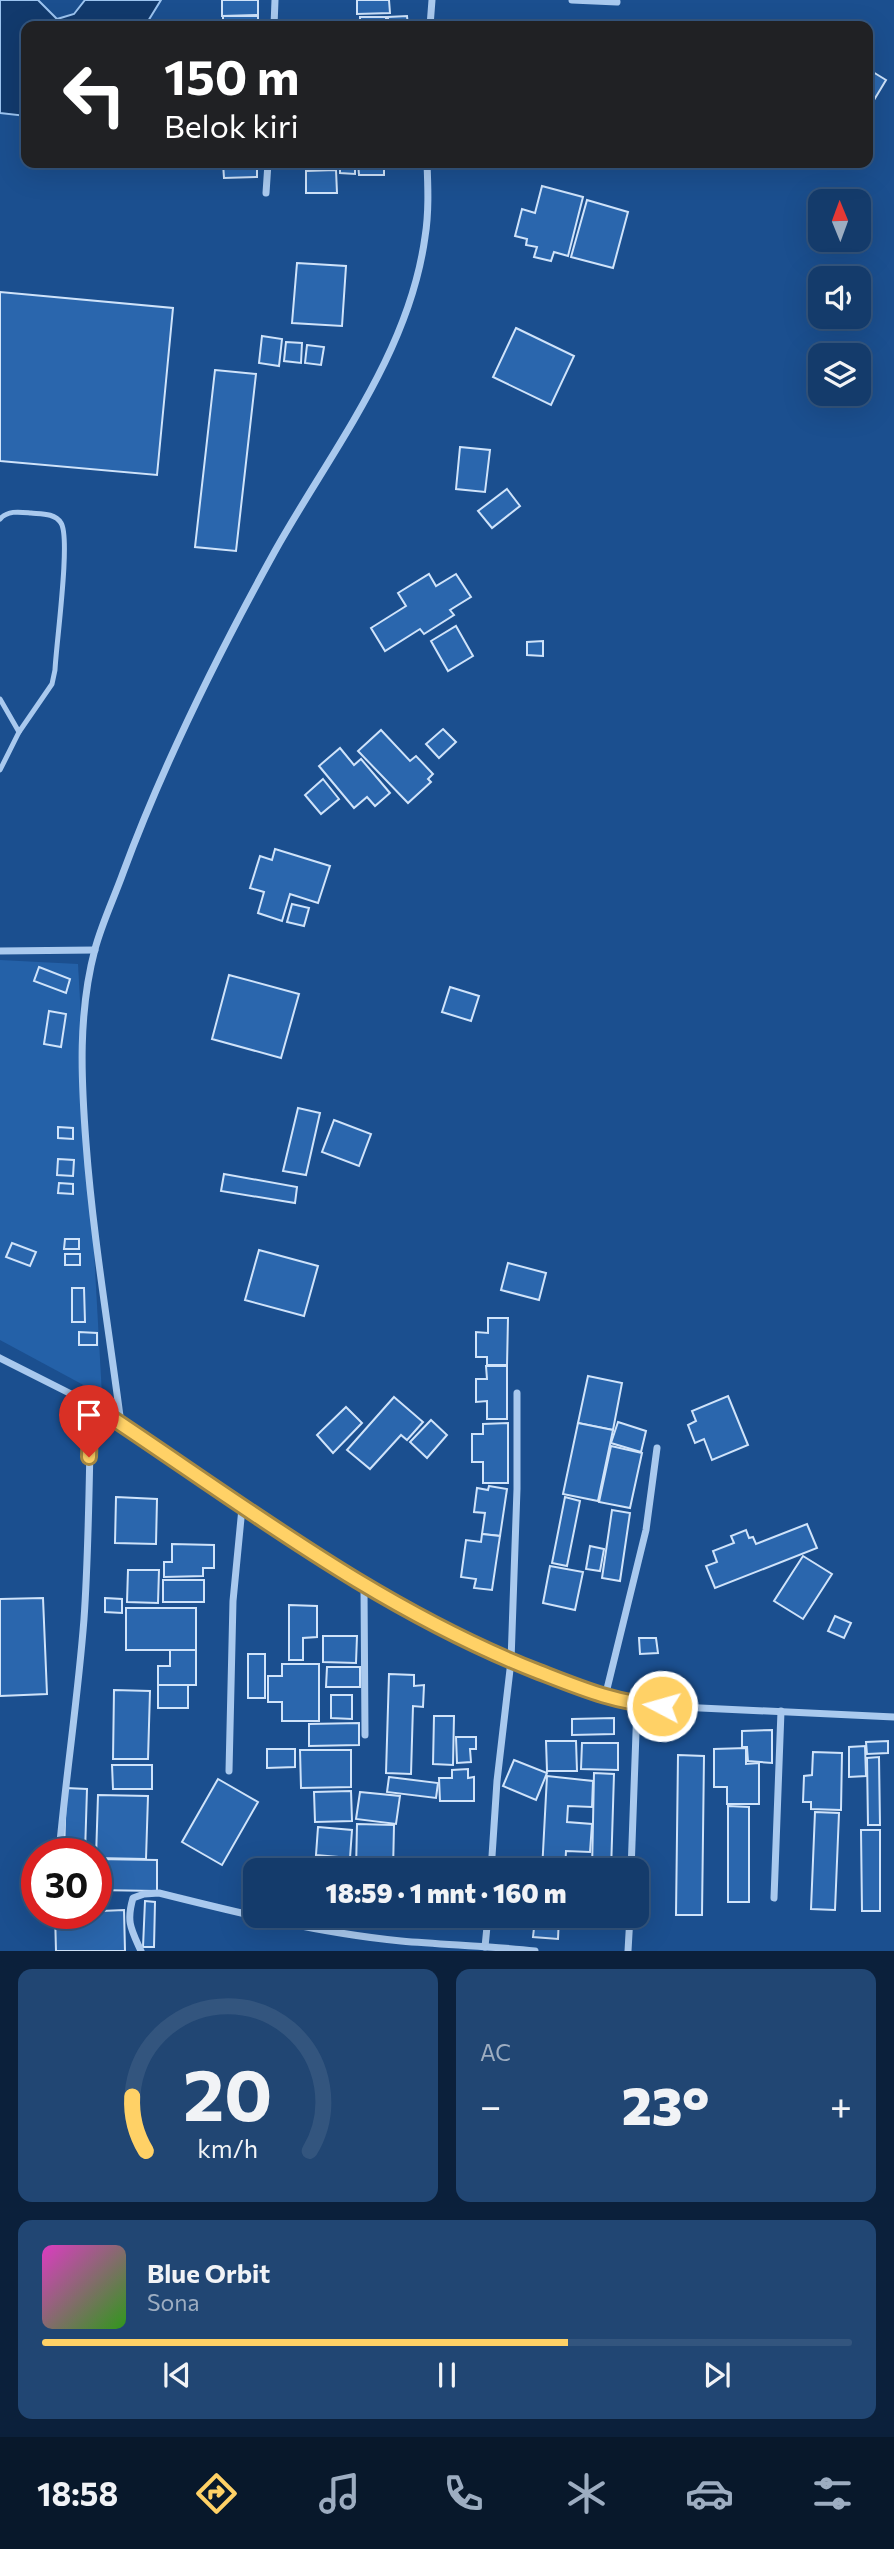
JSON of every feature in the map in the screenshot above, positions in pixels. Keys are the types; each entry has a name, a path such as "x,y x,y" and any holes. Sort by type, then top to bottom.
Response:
{"street":[{"path":"274,21 275,0"},
{"path":"430,21 432,0"},
{"path":"572,0 617,2"},
{"path":"266,194 268,168"},
{"path":"121,1424 90,1194 83,1095 82,1032 95,950 141,825 207,681 276,550 346,434 393,346 415,286 426,236 427,168"},
{"path":"0,951 95,950"},
{"path":"0,1358 91,1404 242,1508 364,1587 512,1661 605,1697 637,1705 894,1717"},
{"path":"492,1858 497,1781 512,1661 517,1393"},
{"path":"60,1838 84,1616 91,1404"},
{"path":"605,1697 646,1530 657,1448"},
{"path":"229,1771 233,1601 242,1508"},
{"path":"364,1587 365,1735"},
{"path":"631,1858 637,1705"},
{"path":"774,1898 781,1711"},
{"path":"141,1951 130,1928 128,1913 133,1898 159,1893 254,1917 317,1929 400,1941 535,1951"},
{"path":"485,1947 487,1928"},
{"path":"628,1951 629,1928"}],"lane":[{"path":"0,519 10,513 47,514 55,517 63,527 64,554 54,678 19,732 0,770"},
{"path":"0,699 19,732"}],"shaded area":[{"path":"0,0 38,0 57,19 74,14 85,0 161,0 148,21 21,21 21,115 0,113"},
{"path":"0,960 78,964 102,1395 0,1340"}],"building":[{"path":"222,0 258,0 258,15 222,16"},
{"path":"357,0 389,0 390,13 357,14"},
{"path":"223,16 258,16 258,21 223,21"},
{"path":"407,16 408,21 388,21 388,17"},
{"path":"360,17 386,17 386,21 360,21"},
{"path":"873,72 886,80 873,102"},
{"path":"223,168 257,168 257,177 224,178"},
{"path":"340,168 355,168 355,174 340,173"},
{"path":"358,168 384,168 384,175 359,175"},
{"path":"336,170 337,193 306,193 306,171"},
{"path":"542,186 583,197 568,256 554,252 551,261 534,257 537,247 526,245 527,239 515,236 522,209 535,213"},
{"path":"587,200 628,212 613,268 571,257"},
{"path":"297,263 346,266 342,326 292,323"},
{"path":"0,292 173,308 157,475 0,461"},
{"path":"516,328 574,356 551,405 493,377"},
{"path":"262,336 282,339 279,366 259,363"},
{"path":"286,342 302,343 301,363 284,361"},
{"path":"307,345 324,347 321,365 305,363"},
{"path":"215,370 256,374 236,551 195,547"},
{"path":"460,447 490,450 485,492 456,489"},
{"path":"507,489 520,506 492,528 478,511"},
{"path":"429,574 436,586 456,574 471,597 450,610 454,615 424,634 420,629 385,651 371,628 406,606 398,593"},
{"path":"456,626 473,656 448,671 431,641"},
{"path":"543,641 543,656 527,655 527,642"},
{"path":"443,729 456,742 439,758 426,744"},
{"path":"381,730 410,761 416,756 433,774 428,779 431,782 408,803 358,751"},
{"path":"340,748 354,765 361,759 390,793 375,806 367,797 354,808 319,766"},
{"path":"323,779 339,799 321,814 305,795"},
{"path":"275,849 330,866 318,903 290,894 282,921 258,913 264,892 250,888 260,856 272,860"},
{"path":"292,904 309,908 304,926 287,922"},
{"path":"39,967 70,979 66,993 34,981"},
{"path":"229,975 299,994 281,1058 212,1039"},
{"path":"450,987 479,996 471,1021 442,1012"},
{"path":"49,1011 66,1014 61,1047 44,1044"},
{"path":"298,1108 320,1113 306,1175 283,1171"},
{"path":"334,1120 371,1134 359,1166 322,1152"},
{"path":"58,1127 73,1128 73,1139 58,1138"},
{"path":"58,1159 74,1160 73,1176 57,1175"},
{"path":"224,1174 297,1187 295,1203 221,1191"},
{"path":"59,1183 73,1184 73,1194 58,1193"},
{"path":"65,1239 79,1239 79,1249 64,1249"},
{"path":"12,1243 36,1252 30,1266 6,1257"},
{"path":"259,1250 318,1266 304,1316 245,1300"},
{"path":"65,1254 80,1254 80,1265 65,1265"},
{"path":"508,1263 546,1273 539,1300 501,1290"},
{"path":"72,1288 84,1288 85,1322 72,1322"},
{"path":"488,1318 508,1318 507,1365 487,1365 487,1357 476,1357 476,1332 488,1333"},
{"path":"79,1332 97,1333 97,1345 79,1345"},
{"path":"486,1366 507,1366 507,1419 487,1419 487,1401 476,1402 476,1379 487,1379"},
{"path":"588,1376 622,1383 613,1430 578,1423"},
{"path":"728,1396 748,1445 712,1460 704,1439 695,1443 688,1425 696,1421 692,1411"},
{"path":"394,1397 423,1422 407,1440 401,1435 370,1469 347,1450"},
{"path":"346,1407 362,1423 333,1453 317,1435"},
{"path":"431,1420 447,1435 427,1458 410,1442"},
{"path":"618,1422 646,1431 641,1452 611,1443"},
{"path":"508,1423 508,1483 483,1483 483,1462 472,1462 472,1434 483,1434 483,1424"},
{"path":"578,1423 613,1430 598,1501 563,1494"},
{"path":"611,1446 642,1453 630,1508 599,1502"},
{"path":"489,1486 507,1489 500,1536 482,1534 485,1513 474,1512 477,1488 488,1490"},
{"path":"116,1497 157,1499 156,1544 115,1543"},
{"path":"565,1497 580,1501 567,1566 552,1563"},
{"path":"612,1510 630,1513 620,1581 602,1578"},
{"path":"807,1524 817,1548 715,1588 706,1566 717,1562 713,1551 734,1543 731,1536 746,1530 749,1538 753,1537 756,1544"},
{"path":"482,1534 500,1536 492,1590 474,1588 476,1579 461,1577 466,1540 481,1542"},
{"path":"172,1544 214,1545 214,1568 203,1568 203,1576 164,1577 164,1562 172,1562"},
{"path":"590,1546 604,1549 600,1571 586,1569"},
{"path":"803,1556 832,1574 803,1619 774,1601"},
{"path":"550,1566 583,1572 575,1610 543,1603"},
{"path":"128,1570 159,1570 158,1603 127,1602"},
{"path":"163,1580 204,1580 204,1602 163,1602"},
{"path":"43,1598 47,1694 0,1696 0,1599"},
{"path":"105,1598 122,1599 122,1613 105,1612"},
{"path":"289,1605 317,1606 317,1637 303,1638 303,1660 289,1660"},
{"path":"126,1608 196,1608 196,1650 126,1650"},
{"path":"835,1616 851,1623 844,1638 828,1631"},
{"path":"323,1636 357,1636 356,1663 323,1662"},
{"path":"639,1638 656,1638 658,1653 640,1654"},
{"path":"170,1650 196,1650 196,1685 158,1685 158,1666 170,1666"},
{"path":"248,1654 265,1654 265,1698 248,1698"},
{"path":"282,1664 319,1664 319,1721 282,1721 282,1702 268,1702 268,1676 282,1676"},
{"path":"327,1667 360,1667 360,1687 326,1687"},
{"path":"389,1674 414,1675 414,1686 424,1685 423,1707 413,1706 411,1774 386,1773"},
{"path":"158,1685 188,1685 188,1708 158,1708"},
{"path":"114,1690 150,1691 148,1759 113,1759"},
{"path":"331,1695 352,1695 352,1719 331,1718"},
{"path":"434,1716 454,1716 453,1765 433,1764"},
{"path":"614,1718 614,1734 572,1735 572,1719"},
{"path":"359,1723 359,1745 309,1746 309,1724"},
{"path":"772,1730 772,1763 748,1761 747,1747 742,1747 742,1731"},
{"path":"456,1737 476,1737 476,1749 470,1749 471,1762 457,1763"},
{"path":"546,1741 576,1741 577,1771 547,1771"},
{"path":"888,1741 888,1753 867,1754 866,1742"},
{"path":"582,1743 618,1743 618,1770 581,1769"},
{"path":"865,1746 866,1776 849,1777 849,1747"},
{"path":"746,1748 746,1764 759,1763 759,1804 727,1804 727,1787 714,1787 714,1749"},
{"path":"267,1749 295,1749 295,1767 267,1768"},
{"path":"300,1750 351,1750 351,1787 301,1788"},
{"path":"813,1752 842,1753 841,1810 811,1809 811,1802 803,1802 804,1776 812,1775"},
{"path":"678,1755 704,1756 702,1915 676,1915"},
{"path":"879,1757 880,1825 868,1825 867,1758"},
{"path":"514,1760 547,1773 536,1800 503,1786"},
{"path":"112,1765 152,1765 152,1789 113,1789"},
{"path":"468,1769 468,1778 474,1777 474,1801 440,1801 439,1778 452,1778 452,1770"},
{"path":"594,1773 614,1774 611,1858 592,1858"},
{"path":"547,1776 593,1781 592,1807 568,1806 567,1822 592,1824 590,1852 566,1851 566,1858 543,1858"},
{"path":"389,1777 438,1783 436,1798 387,1792"},
{"path":"218,1779 258,1802 222,1865 182,1842"},
{"path":"66,1788 87,1789 85,1838 64,1838"},
{"path":"351,1791 352,1821 315,1822 314,1792"},
{"path":"360,1792 400,1796 396,1824 356,1819"},
{"path":"98,1795 148,1796 146,1859 112,1858 112,1838 97,1838"},
{"path":"728,1806 749,1807 749,1902 728,1902"},
{"path":"815,1812 839,1813 835,1910 811,1909"},
{"path":"357,1824 394,1825 393,1858 356,1858"},
{"path":"318,1827 352,1830 350,1858 316,1855"},
{"path":"861,1830 880,1830 880,1911 862,1911"},
{"path":"112,1859 157,1860 157,1891 112,1890"},
{"path":"145,1901 155,1902 154,1947 143,1947"},
{"path":"124,1910 125,1951 56,1951 55,1929 112,1929 112,1911"},
{"path":"534,1928 558,1928 558,1939 533,1937"}],"route":[{"path":"89,1457 91,1404 242,1508 364,1587 512,1661 605,1697 637,1705 662,1706"}]}
